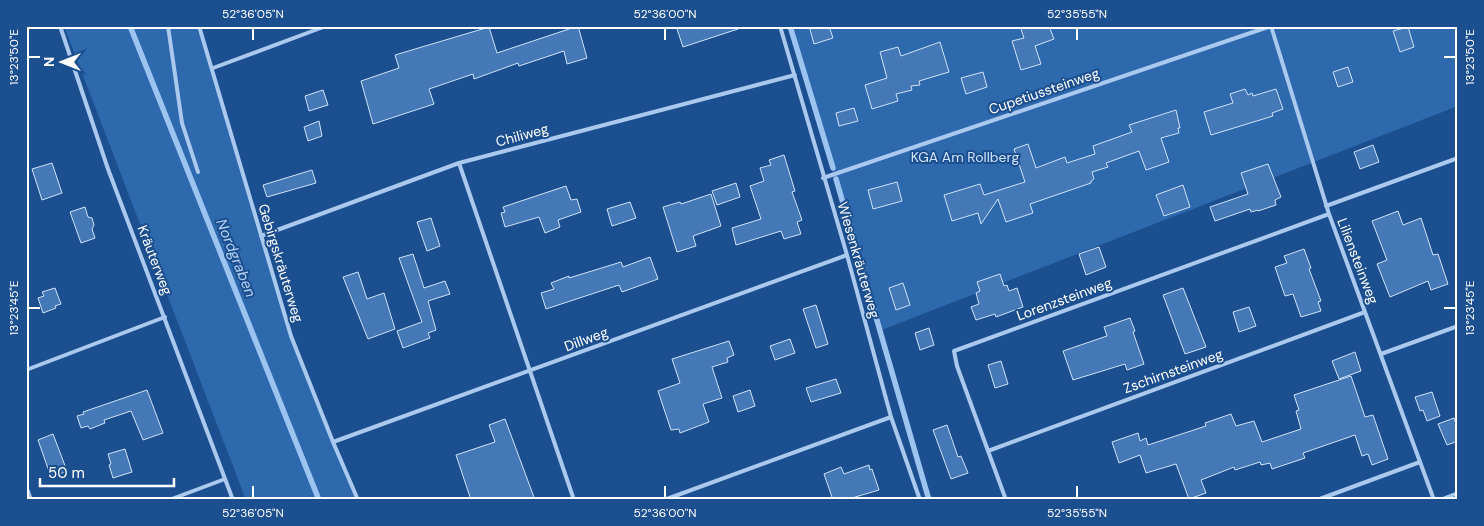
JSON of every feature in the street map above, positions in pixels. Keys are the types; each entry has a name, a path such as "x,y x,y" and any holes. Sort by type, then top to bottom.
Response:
{"lane":[{"name":"Kräuterweg","path":"60,26 108,169 233,500"},
{"path":"168,26 182,123 198,172"},
{"name":"Gebirgskräuterweg","path":"199,26 291,336 358,500"},
{"path":"213,68 326,26"},
{"name":"Wiesenkräuterweg","path":"780,26 847,255 891,417 920,500"},
{"name":"Cupetiussteinweg","path":"823,178 1271,26"},
{"name":"Liliensteinweg","path":"1271,26 1326,206 1434,500"},
{"name":"Chiliweg","path":"261,236 460,163 795,75"},
{"path":"1326,206 1458,158"},
{"path":"460,163 574,500"},
{"name":"Lorenzsteinweg","path":"1006,500 957,366 954,351 1329,214"},
{"name":"Dillweg","path":"333,442 847,255"},
{"name":"Zschirnsteinweg","path":"988,451 1365,312"},
{"path":"26,370 165,317"},
{"path":"1381,354 1458,326"},
{"path":"664,500 891,417"},
{"path":"1317,500 1420,462"},
{"path":"169,500 225,479"},
{"path":"26,486 31,500"},
{"path":"1440,500 1458,493"}],"green space":[{"path":"64,26 199,26 291,336 358,500 246,500"},
{"name":"KGA Am Rollberg","path":"790,26 1458,26 1458,106 879,331"}],"building":[{"path":"578,26 587,58 567,64 564,51 519,66 518,63 474,79 473,74 429,89 434,104 373,124 361,81 399,68 395,55 489,27 497,53"},
{"path":"685,26 737,26 738,29 683,47 677,29"},
{"path":"809,26 829,26 833,38 814,44"},
{"path":"1020,26 1049,26 1054,39 1035,46 1041,64 1021,70 1012,41 1024,38"},
{"path":"1408,27 1414,47 1400,52 1393,31"},
{"path":"940,42 949,72 919,81 920,85 911,86 912,90 896,94 898,101 872,109 865,85 887,78 880,52 898,47 901,56"},
{"path":"1348,67 1353,82 1338,87 1333,72"},
{"path":"983,72 987,87 966,94 961,78"},
{"path":"1245,89 1248,95 1252,93 1253,96 1276,89 1283,109 1272,113 1273,116 1211,135 1204,112 1233,103 1230,94"},
{"path":"323,90 328,105 309,111 305,96"},
{"path":"854,108 858,121 839,126 836,113"},
{"path":"1176,110 1180,128 1178,128 1179,133 1161,138 1169,162 1146,170 1139,151 1106,163 1108,167 1092,172 1094,179 1091,183 1030,204 1033,213 1006,222 998,199 981,224 978,213 952,221 944,195 980,184 984,195 1025,182 1014,149 1028,144 1036,168 1065,157 1067,163 1095,154 1093,146 1132,132 1129,125"},
{"path":"319,121 322,136 308,141 304,127"},
{"path":"1373,145 1379,162 1360,169 1354,152"},
{"path":"784,155 795,191 792,192 802,220 797,222 801,234 784,239 781,231 736,245 732,228 761,219 750,186 764,181 760,168 771,165 769,160"},
{"path":"52,163 62,193 42,200 32,169"},
{"path":"1268,164 1281,197 1275,200 1276,205 1258,211 1251,212 1250,209 1215,221 1210,207 1248,194 1241,173"},
{"path":"312,170 316,183 267,197 263,185"},
{"path":"897,182 902,201 873,209 868,190"},
{"path":"736,183 740,197 717,205 712,191"},
{"path":"1183,185 1190,207 1164,216 1156,195"},
{"path":"566,186 571,200 577,199 581,212 558,220 560,227 545,233 539,217 505,227 501,213 505,212 503,207"},
{"path":"711,194 721,226 693,236 696,246 677,252 663,207 680,202 681,204"},
{"path":"630,202 636,218 612,226 607,209"},
{"path":"85,207 88,217 92,218 94,225 92,229 95,238 81,243 70,212"},
{"path":"1398,211 1403,225 1421,218 1433,255 1438,254 1448,284 1431,290 1428,281 1390,297 1377,264 1387,260 1372,221"},
{"path":"431,218 440,246 427,251 417,222"},
{"path":"1099,247 1106,267 1086,275 1079,254"},
{"path":"1304,249 1321,301 1318,302 1321,311 1301,317 1293,294 1285,296 1275,267 1287,263 1284,256"},
{"path":"413,254 424,288 445,281 450,294 428,301 436,330 428,333 430,338 403,348 397,331 422,322 399,258"},
{"path":"650,257 658,279 622,292 619,285 546,309 541,293 554,289 551,283 569,276 569,278 621,262 623,267"},
{"path":"358,272 367,299 384,293 395,329 368,339 343,277"},
{"path":"1000,274 1004,286 1007,285 1009,291 1017,288 1023,307 996,317 995,314 976,320 971,307 979,304 976,293 980,291 977,282"},
{"path":"903,283 910,305 896,310 889,288"},
{"path":"55,288 61,304 43,313 38,298 44,296 42,292"},
{"path":"1183,288 1206,347 1185,354 1163,295"},
{"path":"816,305 828,344 816,348 803,309"},
{"path":"1249,307 1256,326 1239,332 1233,312"},
{"path":"1130,318 1144,364 1127,370 1125,364 1073,380 1063,351 1107,336 1104,327"},
{"path":"929,328 934,345 920,350 915,333"},
{"path":"790,339 795,353 775,360 770,346"},
{"path":"729,341 734,355 727,358 728,362 712,367 722,398 703,404 709,422 680,433 679,429 671,430 658,391 680,383 672,359"},
{"path":"1355,352 1361,371 1339,379 1332,361"},
{"path":"1001,361 1008,384 995,388 988,365"},
{"path":"1351,376 1365,417 1373,415 1388,459 1372,465 1368,454 1362,456 1355,435 1303,453 1305,458 1272,469 1270,463 1261,465 1260,462 1235,470 1234,467 1201,480 1206,493 1189,499 1176,464 1146,473 1140,455 1119,463 1112,442 1138,433 1140,441 1146,438 1148,445 1206,426 1205,423 1231,414 1236,426 1254,421 1262,442 1301,429 1296,411 1299,410 1294,395"},
{"path":"836,379 841,393 811,402 806,388"},
{"path":"147,390 163,433 143,440 131,411 104,420 105,423 90,429 88,426 81,428 77,416 84,414 83,412"},
{"path":"750,390 755,406 738,412 733,396"},
{"path":"1432,392 1440,416 1427,421 1423,410 1420,411 1415,397"},
{"path":"1454,418 1458,429 1458,441 1447,445 1438,424"},
{"path":"505,419 535,500 471,500 456,455 495,442 489,425"},
{"path":"947,425 958,457 961,456 968,473 951,479 933,430"},
{"path":"53,434 67,471 51,477 38,440"},
{"path":"125,449 132,472 113,478 108,454"},
{"path":"869,465 879,490 845,500 833,500 824,474 841,467 844,474"}],"waterway":[{"name":"Nordgraben","path":"130,26 319,500"},
{"path":"790,26 833,168"},
{"path":"836,179 929,500"}]}
